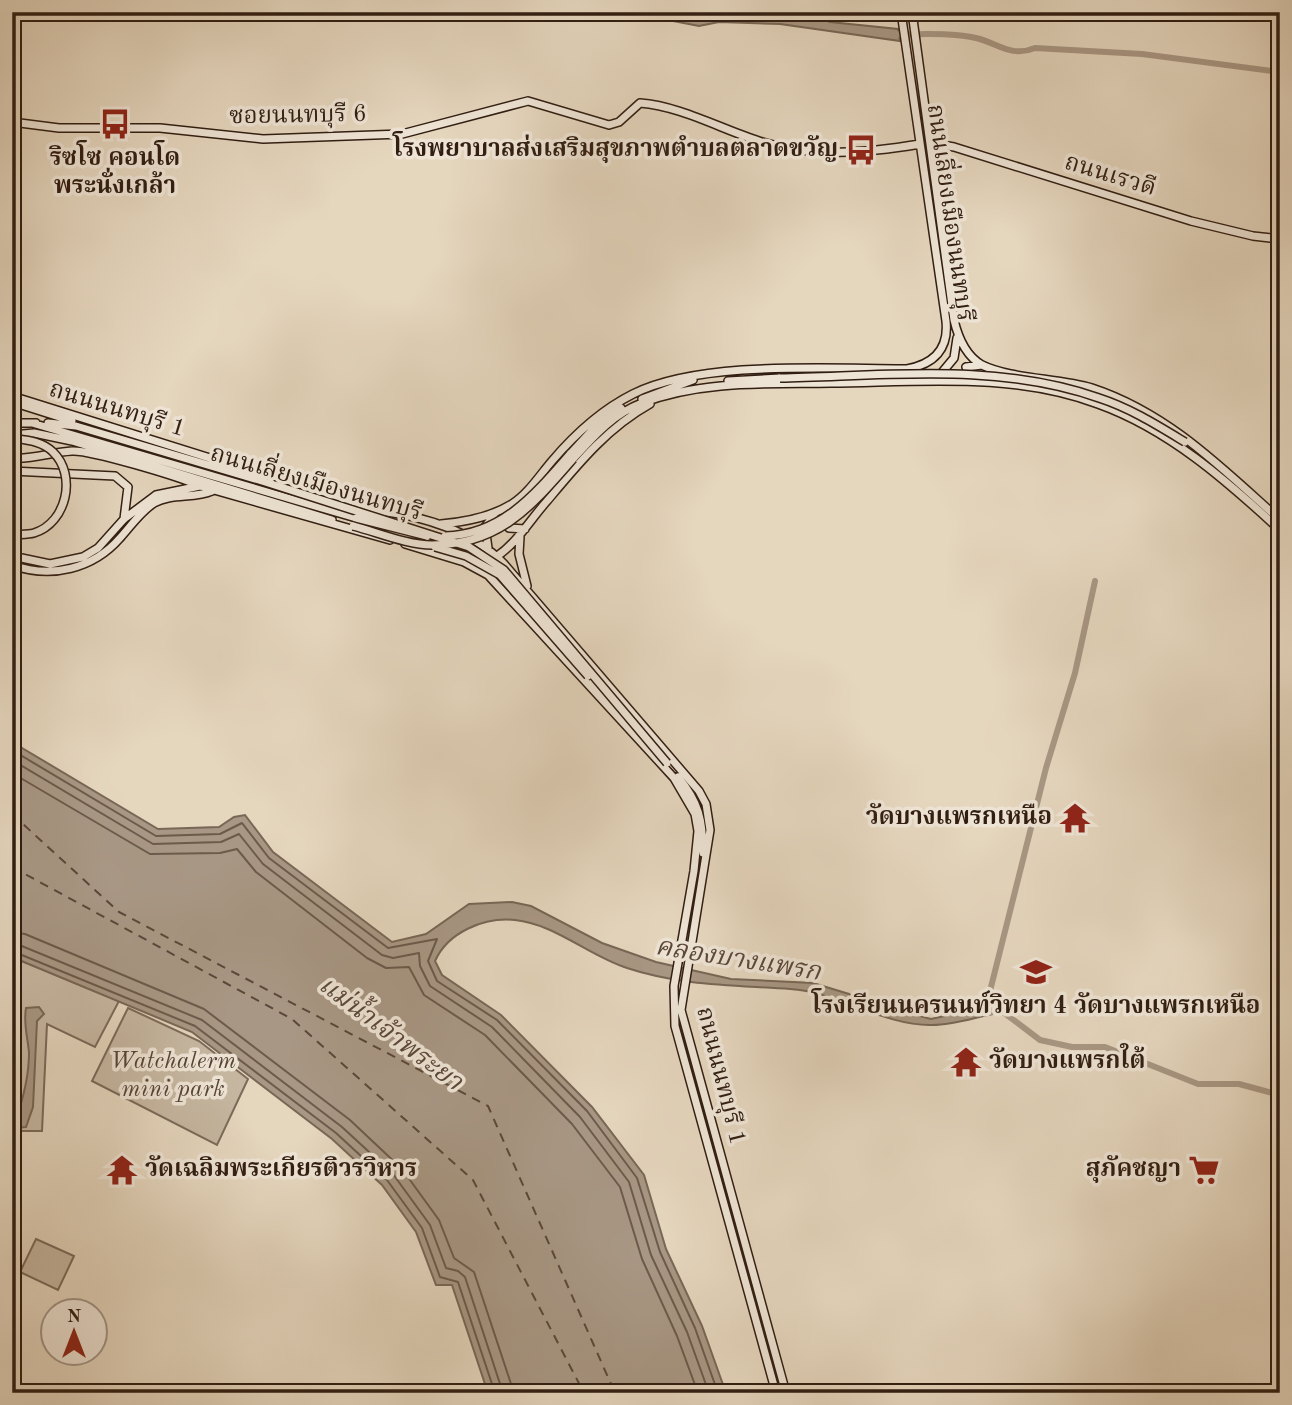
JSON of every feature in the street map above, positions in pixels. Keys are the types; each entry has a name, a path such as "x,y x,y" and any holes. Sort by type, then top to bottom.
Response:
{"main road":[{"name":"ถนนเลี่ยงเมืองนนทบุรี","path":"440,524 461,522 513,503 570,440 612,406 649,387 710,374 775,370 907,369 928,363 940,353 946,339 946,321 901,16"},
{"name":"ถนนเลี่ยงเมืองนนทบุรี","path":"913,16 957,334 957,350 949,365 934,381"},
{"name":"ซอยนนทบุรี 6","path":"12,122 59,128 160,128 263,139 402,134 522,102 539,103 609,125 619,122 635,105 658,106 759,141 786,147 862,153 920,144"},
{"name":"ถนนเรวดี","path":"930,143 954,147 1191,221 1241,234 1280,239"},
{"name":"ถนนเลี่ยงเมืองนนทบุรี","path":"957,334 968,352 982,365"},
{"path":"940,353 940,365 949,365"},
{"path":"978,382 965,371 970,365 1075,383 1114,396 1180,432 1280,520"},
{"name":"ถนนเลี่ยงเมืองนนทบุรี","path":"12,436 34,433 72,441 353,526 430,545 480,537 517,520 594,428 617,410 710,374"},
{"path":"668,389 747,378 992,376 1045,383 1120,406 1211,458"},
{"name":"ถนนเลี่ยงเมืองนนทบุรี","path":"32,423 428,536 459,536 498,523 531,498 621,413 663,397 707,387 736,385 978,382 1046,388 1098,404 1135,420 1196,458 1280,530"},
{"name":"ถนนเลี่ยงเมืองนนทบุรี","path":"494,558 520,536 572,470 611,430 663,397"},
{"path":"12,400 119,438"},
{"name":"ถนนนนทบุรี 1","path":"12,400 379,511 440,524 488,550 530,593 699,791 706,804 710,830 681,1010 685,1033 786,1393"},
{"path":"12,423 76,426 407,525 469,547 504,570 663,763 693,795 701,811 703,865"},
{"path":"12,436 38,442 52,451 62,464 66,489 62,509 48,524 33,533 12,535"},
{"name":"ถนนนนทบุรี 1","path":"12,458 28,460 54,453 82,451 212,491 464,562 488,575 663,763 690,803 698,831 674,986 675,1026 776,1393"},
{"path":"12,471 115,476 128,487 124,519"},
{"path":"12,556 50,564 83,556 99,548 124,519 156,495 200,486"},
{"path":"12,565 38,572 64,571 85,564 119,540 133,521 155,503 175,496 212,491"},
{"path":"513,503 504,514 504,522 509,528 525,528"},
{"path":"488,550 485,522 502,508"},
{"path":"373,536 382,535 388,527 379,511"},
{"path":"520,536 519,554 530,593"},
{"path":"430,545 466,556 500,575 663,763"},
{"path":"464,562 494,558"},
{"name":"ถนนนนทบุรี 1","path":"494,558 492,569 516,604"}],"green space":[{"path":"12,957 119,1001 95,1047 47,1024 42,1131 12,1131"},
{"name":"Watchalerm mini park","path":"128,1008 199,1041 248,1079 217,1145 92,1081"},
{"path":"36,1239 74,1256 58,1290 20,1272"}],"water":[{"path":"652,12 671,12 700,19 727,13 814,17 830,22 898,29 900,41 780,24 719,22 699,26 668,20"},
{"name":"แม่น้ำเจ้าพระยา","path":"12,742 158,829 219,827 234,817 245,815 273,852 392,942 426,934 469,904 512,902 531,906 602,943 656,962 731,979 813,983 849,994 857,1000 931,1019 985,1007 990,1007 993,1014 945,1024 912,1024 808,991 708,984 667,978 613,963 558,934 515,920 491,921 458,934 435,961 442,975 501,1015 592,1107 644,1175 666,1249 702,1326 726,1393 488,1393 452,1285 436,1285 416,1232 382,1185 332,1139 192,1032 12,957"},
{"path":"39,1007 44,1014 37,1021 33,1107 26,1127 12,1128 12,1120 16,1119 28,1070 26,1008"}],"waterway":[{"path":"892,34 956,35 976,38 1012,51 1035,48 1142,54 1280,72"},
{"path":"989,1012 989,995 1046,768 1075,673 1095,581"},
{"name":"คลองบางแพรก","path":"987,1012 1003,1012 1040,1040 1072,1047 1105,1047 1198,1084 1239,1084 1280,1095"}],"ferry route":[{"path":"12,814 119,912 488,1106 615,1393"},
{"path":"12,867 292,1019 473,1180 584,1393"}],"place":[{"name":"ริซโซ คอนโด พระนั่งเกล้า","path":"115,124"},
{"name":"โรงพยาบาลส่งเสริมสุขภาพตำบลตลาดขวัญ","path":"861,150"},
{"name":"วัดบางแพรกเหนือ","path":"1075,818"},
{"name":"โรงเรียนนครนนท์วิทยา 4 วัดบางแพรกเหนือ","path":"1036,972"},
{"name":"วัดบางแพรกใต้","path":"966,1062"},
{"name":"วัดเฉลิมพระเกียรติวรวิหาร","path":"122,1170"},
{"name":"สุภัคชญา","path":"1204,1170"}]}
